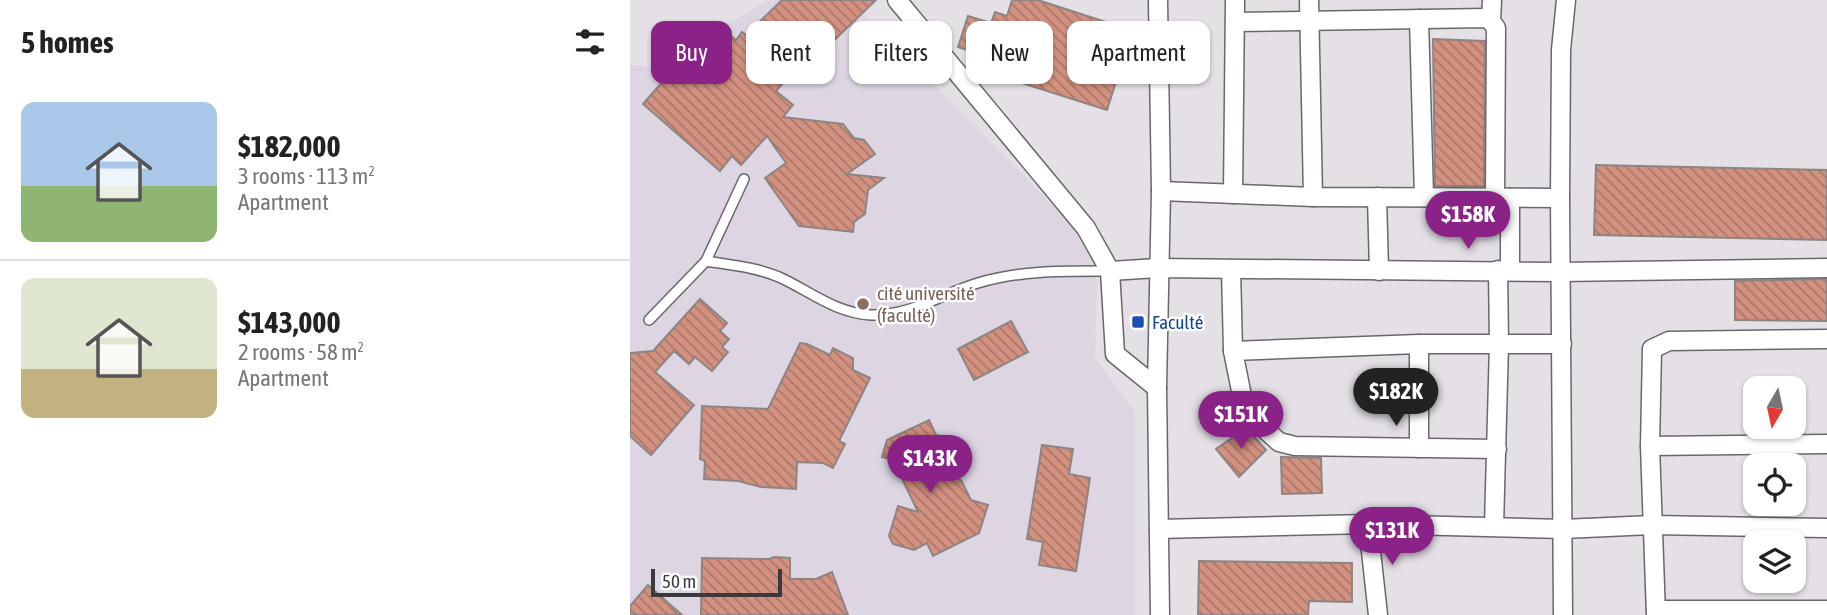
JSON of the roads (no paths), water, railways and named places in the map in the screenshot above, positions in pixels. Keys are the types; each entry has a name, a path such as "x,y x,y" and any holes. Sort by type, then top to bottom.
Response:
{"street":[{"path":"897,0 1086,228 1110,271 1115,354 1157,388"},
{"path":"1158,0 1161,191 1157,388 1160,615"},
{"path":"1233,194 1235,0"},
{"path":"1309,0 1312,197"},
{"path":"1491,21 1492,0"},
{"path":"1563,615 1560,198 1561,50 1566,0"},
{"path":"1235,22 1485,18 1496,28 1504,270 1499,344 1494,526"},
{"path":"1419,19 1424,196"},
{"path":"1161,191 1312,197 1560,198"},
{"path":"1377,197 1379,271"},
{"path":"1110,271 1158,268 1561,272 1827,268"},
{"path":"1231,269 1233,351 1243,401 1249,415 1279,442 1295,446 1497,449"},
{"path":"1827,339 1682,341 1656,345 1650,357 1656,612 1827,610"},
{"path":"1233,351 1419,344 1562,344"},
{"path":"1419,344 1419,448"},
{"path":"1650,446 1827,444"},
{"path":"1159,529 1368,524 1563,528 1652,525 1827,527"},
{"path":"1368,524 1378,615"}],"lane":[{"path":"649,320 706,261 744,179"},
{"path":"706,261 749,267 767,273 836,308 868,315 885,315 914,309 958,290 1006,276 1038,272 1110,271"}],"place":[{"name":"cité université (faculté)","path":"863,304"},
{"name":"Faculté","path":"1138,322"}]}
